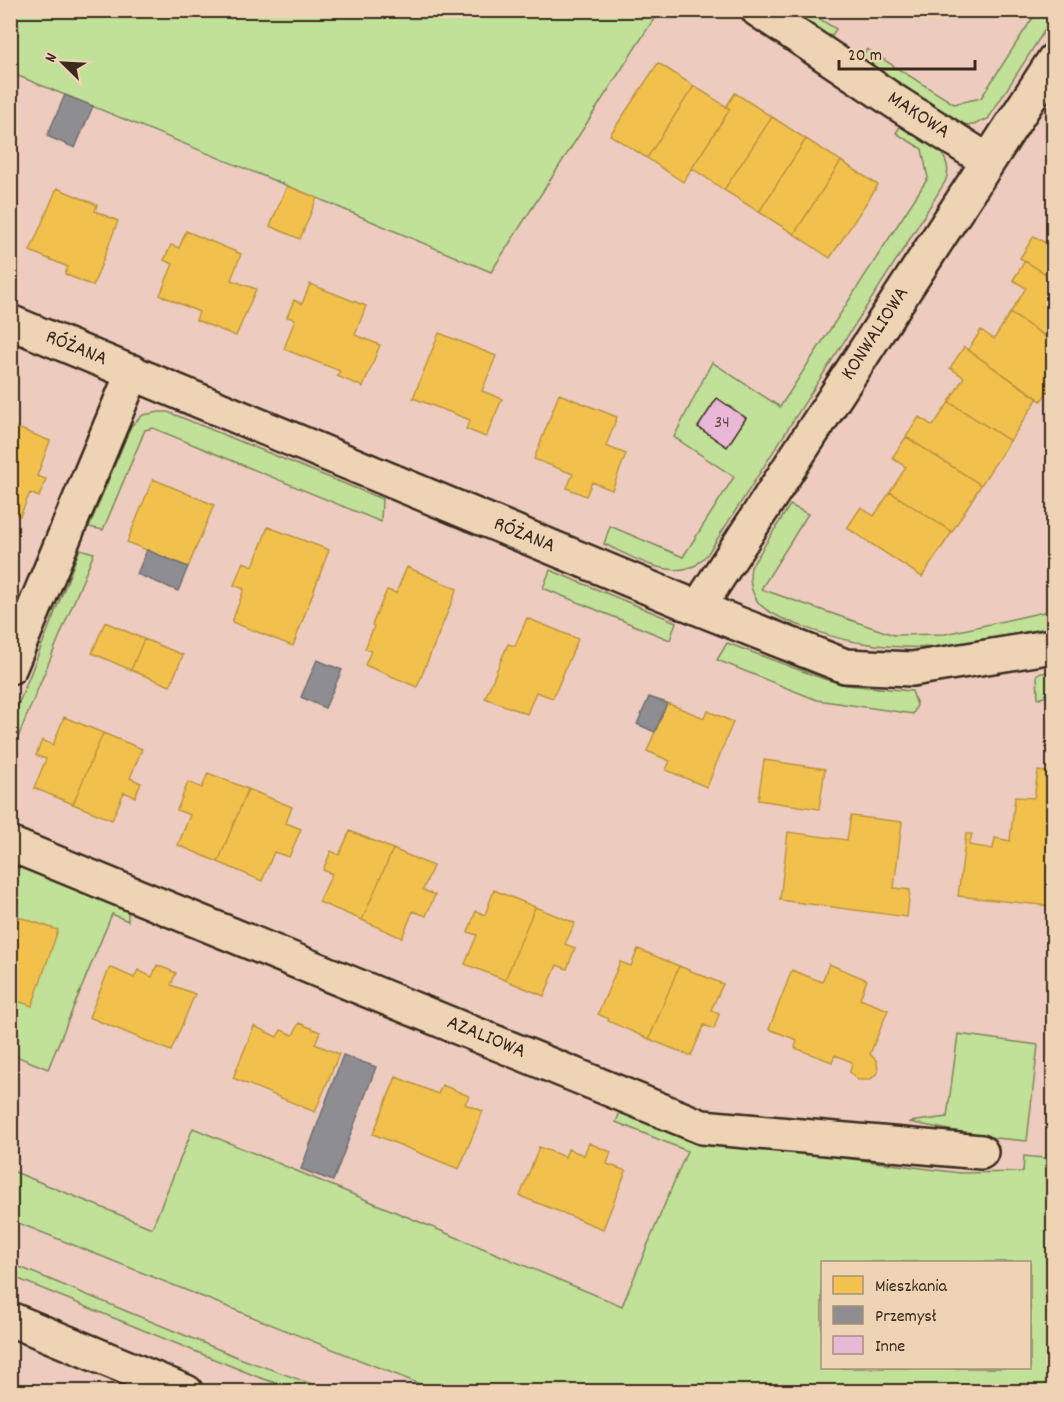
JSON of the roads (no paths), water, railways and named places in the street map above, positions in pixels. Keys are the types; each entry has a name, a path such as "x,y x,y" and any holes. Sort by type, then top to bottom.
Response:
{"street":[{"name":"MAKOWA","path":"758,10 988,161"},
{"name":"KONWALIOWA","path":"698,608 1053,60"},
{"name":"RÓŻANA","path":"10,322 698,608 845,666 912,669 1053,646"},
{"path":"10,667 134,372"},
{"name":"AZALIOWA","path":"10,844 702,1126 981,1152"},
{"path":"10,1319 186,1392"}]}
